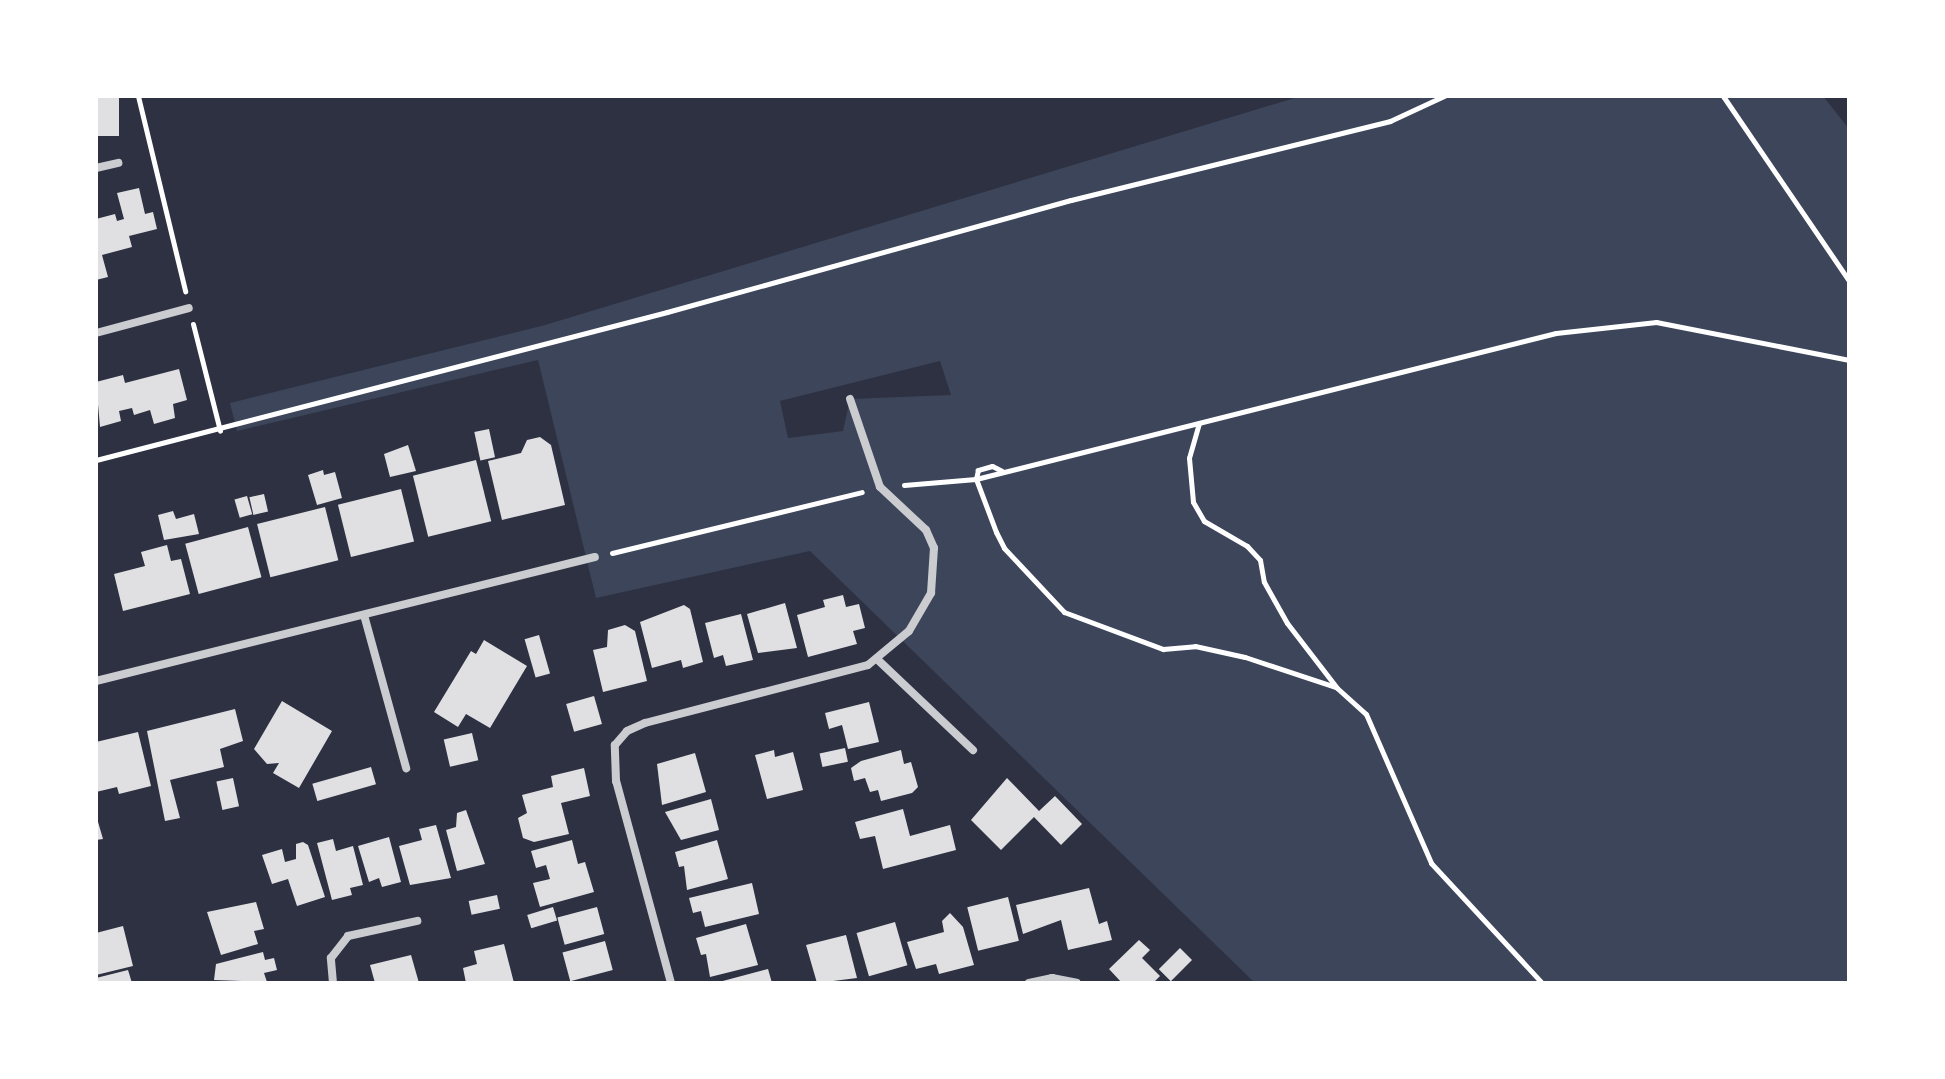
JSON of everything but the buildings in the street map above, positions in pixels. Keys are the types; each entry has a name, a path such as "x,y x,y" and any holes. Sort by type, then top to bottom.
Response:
{"street":[{"path":"96,168 118,163"},
{"path":"96,333 189,308"},
{"path":"671,983 616,781 615,745 627,731 645,723 878,660 924,611 935,567 926,530 880,487 850,399"},
{"path":"96,681 595,557"},
{"path":"364,615 406,768"},
{"path":"878,660 916,700 973,750"},
{"path":"333,983 331,958 348,936 417,921"},
{"path":"1029,983 1052,978 1077,983"}],"path":[{"path":"138,96 220,431"},
{"path":"96,460 220,431 1071,200 1390,121 1444,96"},
{"path":"1723,96 1849,281"},
{"path":"595,557 880,487 976,479 1556,333 1656,322 1849,360"},
{"path":"1200,422 1189,458 1193,502 1204,521 1247,546 1260,560 1273,600 1337,688 1366,714 1431,863 1542,983"},
{"path":"976,479 1004,548 1064,612 1163,649 1195,646 1245,657 1337,688"}],"shaded area":[{"path":"1301,96 1823,96 1849,129 1849,983 1255,983 810,551 596,598 538,360 237,431 230,403 545,325","holes":["940,361 951,395 850,399 843,431 788,438 780,401"]}]}
